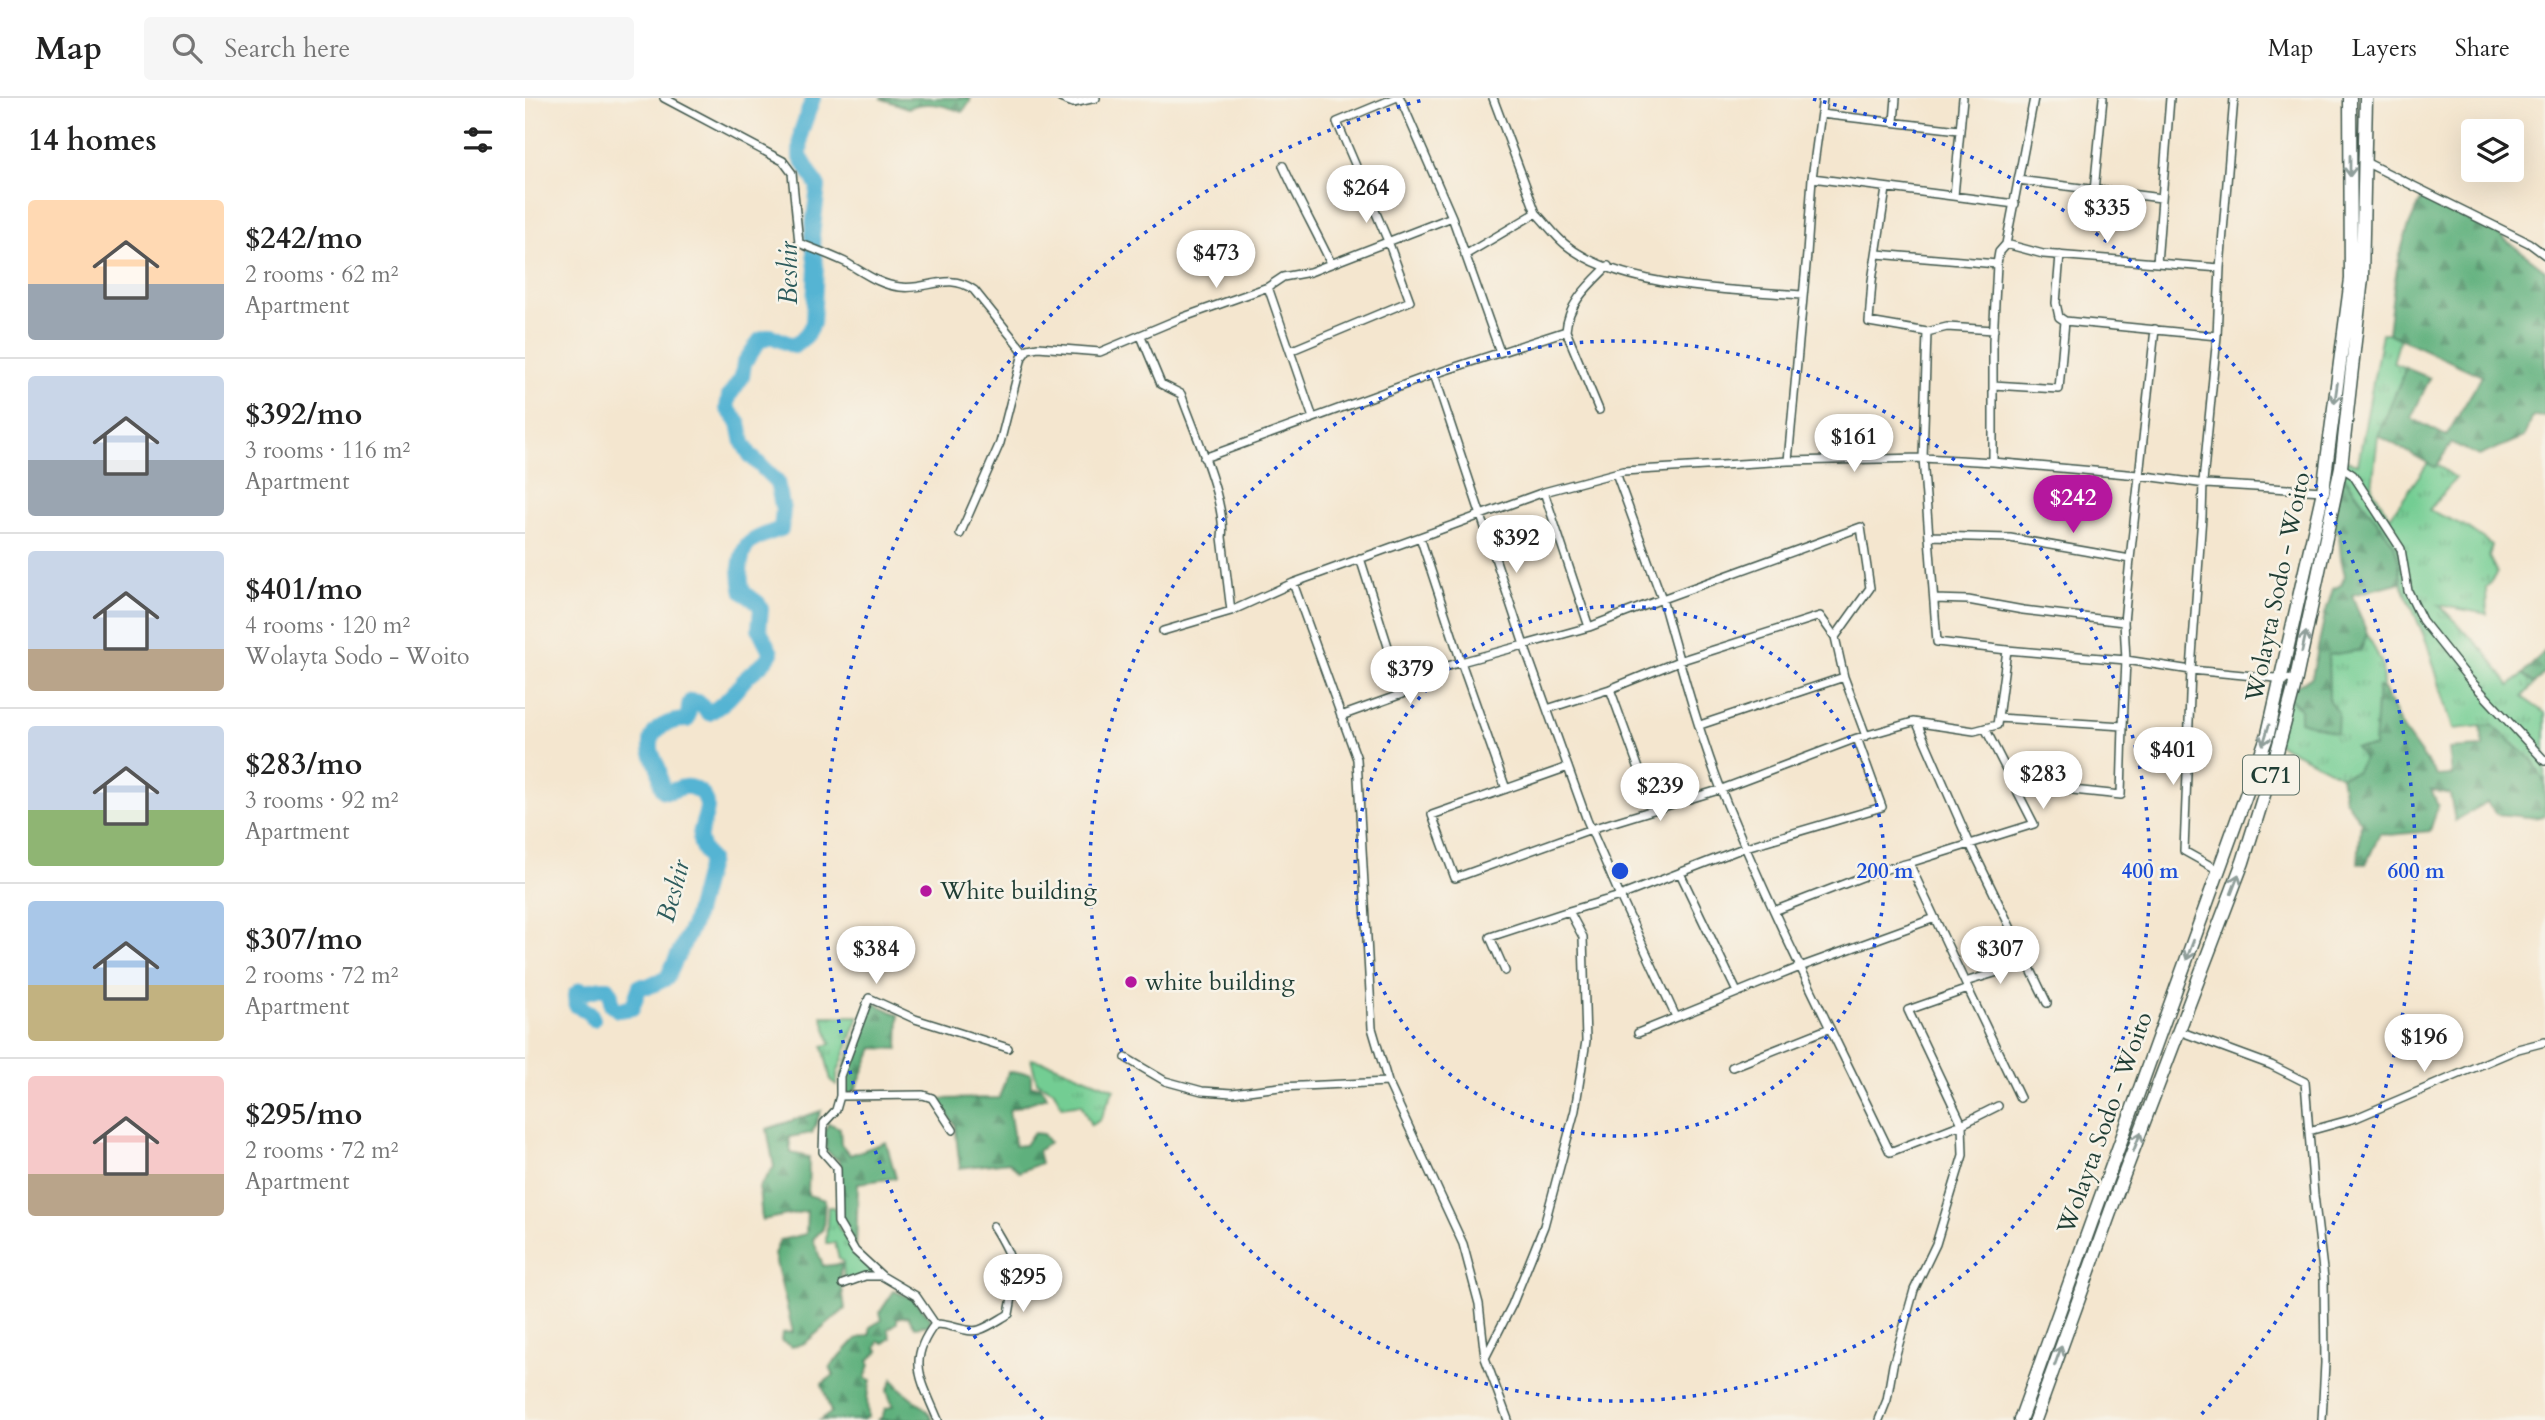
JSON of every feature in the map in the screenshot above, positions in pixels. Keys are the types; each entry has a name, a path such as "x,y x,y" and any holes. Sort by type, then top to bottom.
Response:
{"highway":[{"name":"Wolayta Sodo - Woito","path":"2020,1420 2268,734 2323,491 2351,279 2350,98"},
{"name":"Wolayta Sodo - Woito","path":"2035,1420 2243,862 2274,764 2296,680 2341,467 2362,278 2366,98"},
{"path":"2206,906 2224,913"}],"street":[{"path":"664,98 783,161 792,173 799,243 897,287 914,288 949,280 964,283 974,290 1024,352"},
{"path":"1060,98 1073,103 1096,98"},
{"path":"1290,351 1410,302 1388,241 1337,122 1397,98 1452,217 1500,352"},
{"path":"1493,98 1536,213 1566,245 1633,276 1685,286 1803,295"},
{"path":"1788,461 1812,178 1823,98"},
{"path":"1894,122 1896,98"},
{"path":"1954,196 1963,98"},
{"path":"1993,463 1997,264 1999,252 2006,244 2015,204 2034,98"},
{"path":"2094,191 2103,98"},
{"path":"2157,263 2170,98"},
{"path":"2218,870 2184,851 2191,670 2203,516 2203,482 2217,336 2234,98"},
{"path":"1821,114 1959,130"},
{"path":"2365,162 2529,243 2545,255"},
{"path":"1283,166 1331,263"},
{"path":"1812,178 2015,204"},
{"path":"2018,180 2161,198"},
{"path":"1886,189 1869,322 1927,332 1947,327 1994,330"},
{"path":"1465,255 1536,213"},
{"path":"960,534 1000,443 1024,352 1028,349 1038,347 1100,352 1181,318 1268,287 1283,276 1310,272 1452,217"},
{"path":"2006,244 2043,254 2220,268"},
{"path":"1877,254 1997,264"},
{"path":"2060,255 2056,303 2059,317 2065,321 2217,336"},
{"path":"1599,410 1566,331 1567,318 1574,304 1608,266"},
{"path":"1268,287 1313,418"},
{"path":"1993,385 2059,389 2065,321"},
{"path":"2014,784 2121,794 2126,660 2124,622 2155,329"},
{"path":"1204,458 1434,374 1566,331"},
{"path":"1927,332 1923,458 1937,642 2296,680"},
{"path":"1141,336 1161,384 1181,394 1204,458 1222,513 1222,537 1231,611"},
{"path":"1434,374 1524,645 1591,830 1676,1017"},
{"path":"1163,631 1231,611 1293,583 1544,492 1623,471 1788,461 1952,458 2323,491"},
{"path":"2341,467 2353,475 2401,549 2408,591 2422,620 2469,679 2545,759"},
{"path":"1616,473 1662,599 1679,661 1721,789 1774,911 1890,1153 1962,1124 1998,1106"},
{"path":"1544,492 1588,626"},
{"path":"1399,681 1588,626 1861,527 1870,588 1835,637"},
{"path":"1929,536 2010,538 2130,559"},
{"path":"1420,537 1506,789"},
{"path":"1341,716 1402,694 1360,558"},
{"path":"1293,583 1357,759 1372,1028 1388,1082 1463,1244 1479,1304 1485,1358 1508,1420"},
{"path":"1934,598 1968,600 2023,610 2124,622"},
{"path":"1547,709 1610,689 1679,661 1820,617 1835,637 1844,677 1866,736"},
{"path":"1568,767 1432,815 1455,878 1591,830 1721,789 1857,738 1917,723 1974,732 1997,725 2007,650"},
{"path":"1700,725 1844,677"},
{"path":"1610,689 1654,810"},
{"path":"1998,718 2123,726"},
{"path":"1917,723 1969,842 2046,1003"},
{"path":"1774,911 1875,872 2034,824 1986,728"},
{"path":"1505,971 1490,937 1620,896 1746,847 1882,807 1857,738"},
{"path":"1909,863 2020,1098"},
{"path":"1679,873 1737,992"},
{"path":"1485,1358 1512,1305 1544,1226 1575,1110 1586,1041 1583,937 1569,911"},
{"path":"1638,1033 1800,967 1935,918"},
{"path":"1879,1420 1887,1400 1893,1366 1914,1290 1936,1244 1963,1155 1962,1124 1909,1010 2027,962"},
{"path":"935,1324 916,1296 882,1276 856,1251 838,1222 837,1168 823,1152 824,1123 835,1110 840,1096 840,1076 869,998 915,1019 1008,1048"},
{"path":"1732,1067 1830,1028"},
{"path":"2179,1031 2271,1065 2305,1082 2324,1278 2325,1363 2322,1420"},
{"path":"2309,1131 2356,1118 2518,1049 2545,1042"},
{"path":"1126,1058 1165,1081 1202,1091 1232,1093 1280,1087 1388,1082"},
{"path":"840,1096 923,1095 932,1098 953,1130"},
{"path":"938,1420 923,1384 917,1360 926,1336 935,1324 948,1323 971,1331 979,1330 1009,1314 1014,1285 1011,1255 993,1226"},
{"path":"843,1284 865,1276 882,1276"}],"green space":[{"path":"880,98 970,98 970,102 962,112 935,104 908,108"},
{"path":"2423,197 2497,233 2545,270 2545,417 2533,416 2524,437 2479,456 2452,443 2435,467 2378,435 2406,368 2430,378 2411,418 2446,436 2482,376 2388,333 2402,246"},
{"path":"2382,333 2400,339 2393,363 2406,368 2378,435 2372,488 2390,517 2428,463 2434,467 2437,465 2456,478 2429,510 2465,526 2492,545 2489,557 2497,573 2486,588 2487,614 2439,605 2484,651 2510,686 2523,674 2534,684 2522,697 2545,713 2545,784 2533,761 2492,725 2453,729 2427,643 2401,582 2394,544 2342,473 2329,470 2332,457 2358,464"},
{"path":"2329,470 2341,473 2394,544 2401,582 2352,595 2367,633 2361,650 2328,655 2329,701 2338,712 2337,733 2300,721 2300,708 2284,693 2312,677 2333,589 2341,585 2345,576 2339,535 2321,517"},
{"path":"2367,633 2382,664 2383,689 2378,687 2374,747 2356,748 2364,758 2356,772 2341,776 2269,739 2284,693 2319,727 2327,728 2338,713 2329,701 2328,655 2361,650"},
{"path":"2545,651 2545,672 2534,684 2523,674"},
{"path":"2378,687 2383,689 2403,729 2437,776 2452,775 2449,749 2483,747 2481,726 2492,725 2533,761 2545,784 2545,816 2539,818 2497,814 2487,802 2455,821 2450,794 2431,790 2438,806 2430,831 2390,835 2380,833 2366,864 2358,864 2361,822 2345,799 2341,776 2356,772 2364,758 2355,747 2374,747"},
{"path":"870,1001 899,1015 898,1049 873,1048 854,1093 842,1094 841,1077"},
{"path":"822,1016 859,1016 837,1074 837,1085 831,1081 823,1046 831,1044"},
{"path":"1031,1059 1052,1064 1114,1089 1100,1120 1091,1125 1081,1104 1062,1107 1054,1091 1037,1082"},
{"path":"1008,1072 1031,1073 1031,1086 1040,1086 1047,1097 1009,1110 1015,1146 1025,1145 1033,1133 1043,1134 1049,1142 1038,1151 1041,1163 1019,1172 1009,1162 960,1168 955,1125 937,1099 999,1098"},
{"path":"821,1111 812,1133 789,1137 791,1153 809,1157 808,1195 825,1200 823,1229 813,1239 823,1266 842,1264 840,1273 845,1309 805,1343 792,1347 781,1341 782,1333 793,1332 774,1254 780,1240 806,1234 807,1211 762,1220 759,1187 774,1167 767,1129"},
{"path":"828,1123 840,1128 841,1144 850,1155 886,1142 896,1178 858,1183 856,1248 841,1219 840,1162 826,1150 825,1132"},
{"path":"828,1207 834,1207 838,1227 876,1274 844,1281 843,1262 839,1259 835,1243 826,1243"},
{"path":"894,1291 914,1299 931,1318 929,1325 915,1327 908,1316 897,1318 897,1323 888,1329 891,1338 884,1343 879,1341 876,1348 879,1351 868,1361 870,1365 865,1378 871,1380 867,1398 868,1417 862,1420 820,1420 831,1413 822,1384 834,1375 830,1367 856,1339 870,1335 870,1327 882,1320 880,1312"},
{"path":"893,1379 933,1420 878,1420 885,1409 893,1406 887,1391"}],"waterway":[{"name":"Beshir","path":"593,1019 590,1013 576,1005 575,995 581,990 586,992 608,988 611,1004 618,1010 632,1008 640,986 650,986 667,978 693,924 710,860 700,840 707,810 705,798 689,787 664,791 651,751 651,741 662,726 687,720 691,701 698,702 709,713 715,709 730,697 771,653 759,629 761,609 758,603 743,592 741,564 748,544 781,529 783,510 777,482 750,455 743,443 739,423 727,408 729,396 742,377 744,363 760,340 771,336 794,346 806,336 813,323 816,268 812,235 818,187 800,156 801,132 813,98"}],"place":[{"name":"White building","path":"926,891"},
{"name":"white building","path":"1131,982"}]}
